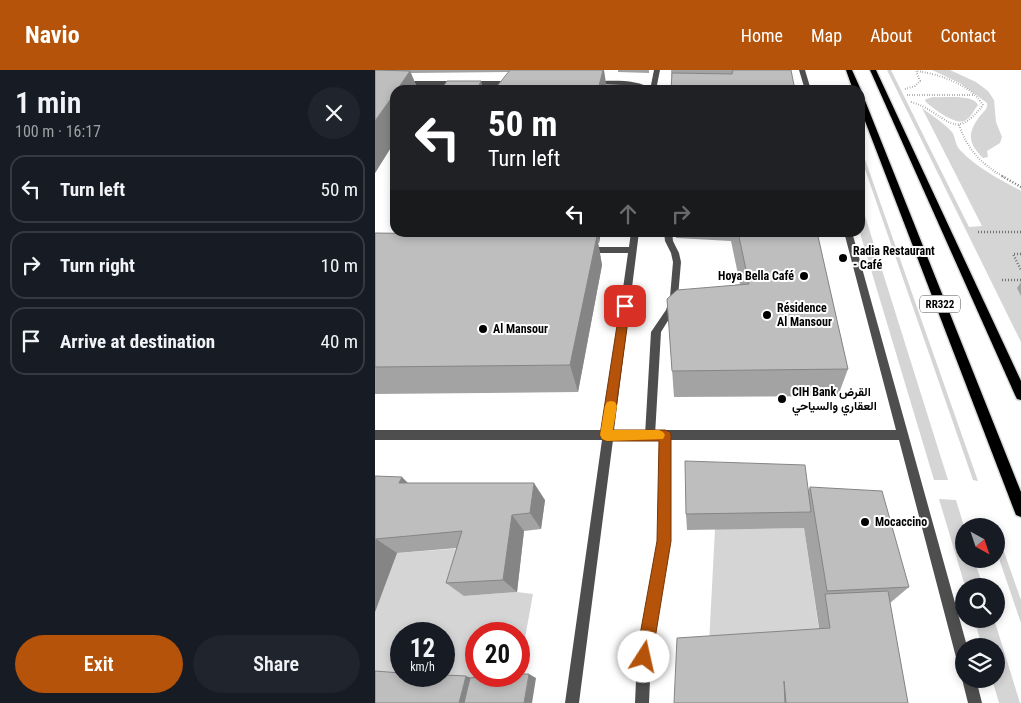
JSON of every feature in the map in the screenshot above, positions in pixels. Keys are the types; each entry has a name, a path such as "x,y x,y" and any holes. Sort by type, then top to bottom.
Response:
{"main road":[{"path":"849,70 855,85"},
{"name":"RR322","path":"873,70 1021,394"},
{"name":"RR322","path":"865,111 1021,510"}],"street":[{"path":"653,85 657,70"},
{"path":"802,70 806,85"},
{"path":"587,83 597,80 634,85"},
{"path":"375,83 517,83"},
{"path":"572,703 634,237"},
{"path":"649,435 656,332 670,311 674,297 677,262 669,237"},
{"path":"849,237 958,638"},
{"path":"574,250 633,250"},
{"path":"375,435 902,435"},
{"path":"642,703 644,657 664,541 665,435"},
{"path":"971,688 975,703"}],"path":[{"path":"905,89 915,86 920,81 916,70 933,73 946,78 974,95 981,100 983,105 969,123 959,126 948,122 927,106 911,102"},
{"path":"907,95 974,95"},
{"path":"959,126 965,143 975,156 995,172 1021,187"},
{"path":"978,232 1021,232"},
{"path":"1021,254 1013,254 1021,270"},
{"path":"1002,280 1021,280"}],"shaded area":[{"path":"887,70 891,70 969,227 982,226 922,108 952,132 958,148 974,162 1021,191 1021,342"},
{"path":"932,70 950,70 976,82 988,91 994,100 996,122 1002,137 1000,143 987,151 988,157 983,158 978,153 974,148 971,138 973,128 986,108 987,103 960,83"},
{"path":"933,97 971,99 978,105 968,118 960,122 944,115 925,101"},
{"path":"865,159 978,481 973,480 865,169"},
{"path":"865,216 948,480 934,480 861,237 865,237"},
{"path":"939,499 956,500 962,518 955,518 955,553"},
{"path":"804,528 820,637 709,644 715,529"},
{"path":"477,547 464,596 517,592 533,594 528,622 465,622 465,680 455,680 455,622 390,622 390,677 375,676 375,612 397,553"},
{"path":"1005,555 1021,600 1021,623 1002,568 1005,568"},
{"path":"960,568 977,568 980,578 963,578"},
{"path":"977,628 997,628 1000,638 980,638"},
{"path":"1005,655 1020,703 999,703 995,688 1005,688"}],"building":[{"path":"375,70 410,71 400,85 390,85 390,100 375,121"},
{"path":"510,70 603,70 599,85 498,85"},
{"path":"733,70 791,70 794,85 671,85 672,73 732,74"},
{"path":"447,81 481,81 479,85 444,85"},
{"name":"Al Mansour","path":"375,233 390,233 390,237 597,237 570,365 375,367"},
{"name":"Résidence Al Mansour","path":"739,237 818,237 848,369 672,371 667,299 677,290 749,284"},
{"path":"685,461 805,465 811,512 686,514"},
{"path":"375,476 402,477 399,483 534,483 530,513 512,515 503,580 446,583 462,531 376,539 375,541"},
{"path":"810,487 882,491 909,587 827,591"},
{"path":"888,591 908,703 786,703 784,681 785,703 674,703 677,638 830,628 825,594"},
{"path":"375,671 390,672 390,687 455,687 455,676 465,676 459,703 375,703"},
{"path":"468,687 527,687 524,703 464,703"}],"slow traffic":[{"path":"611,406 607,435 659,435"}],"place":[{"name":"Radia Restaurant - Café","path":"843,258"},
{"name":"Hoya Bella Café","path":"804,276"},
{"name":"Résidence Al Mansour","path":"767,315"},
{"name":"Al Mansour","path":"483,329"},
{"name":"CIH Bank القرض العقاري والسياحي","path":"782,399"},
{"name":"Mocaccino","path":"865,522"}],"route":[{"path":"625,306 607,435 665,435 664,541 644,657"}]}
